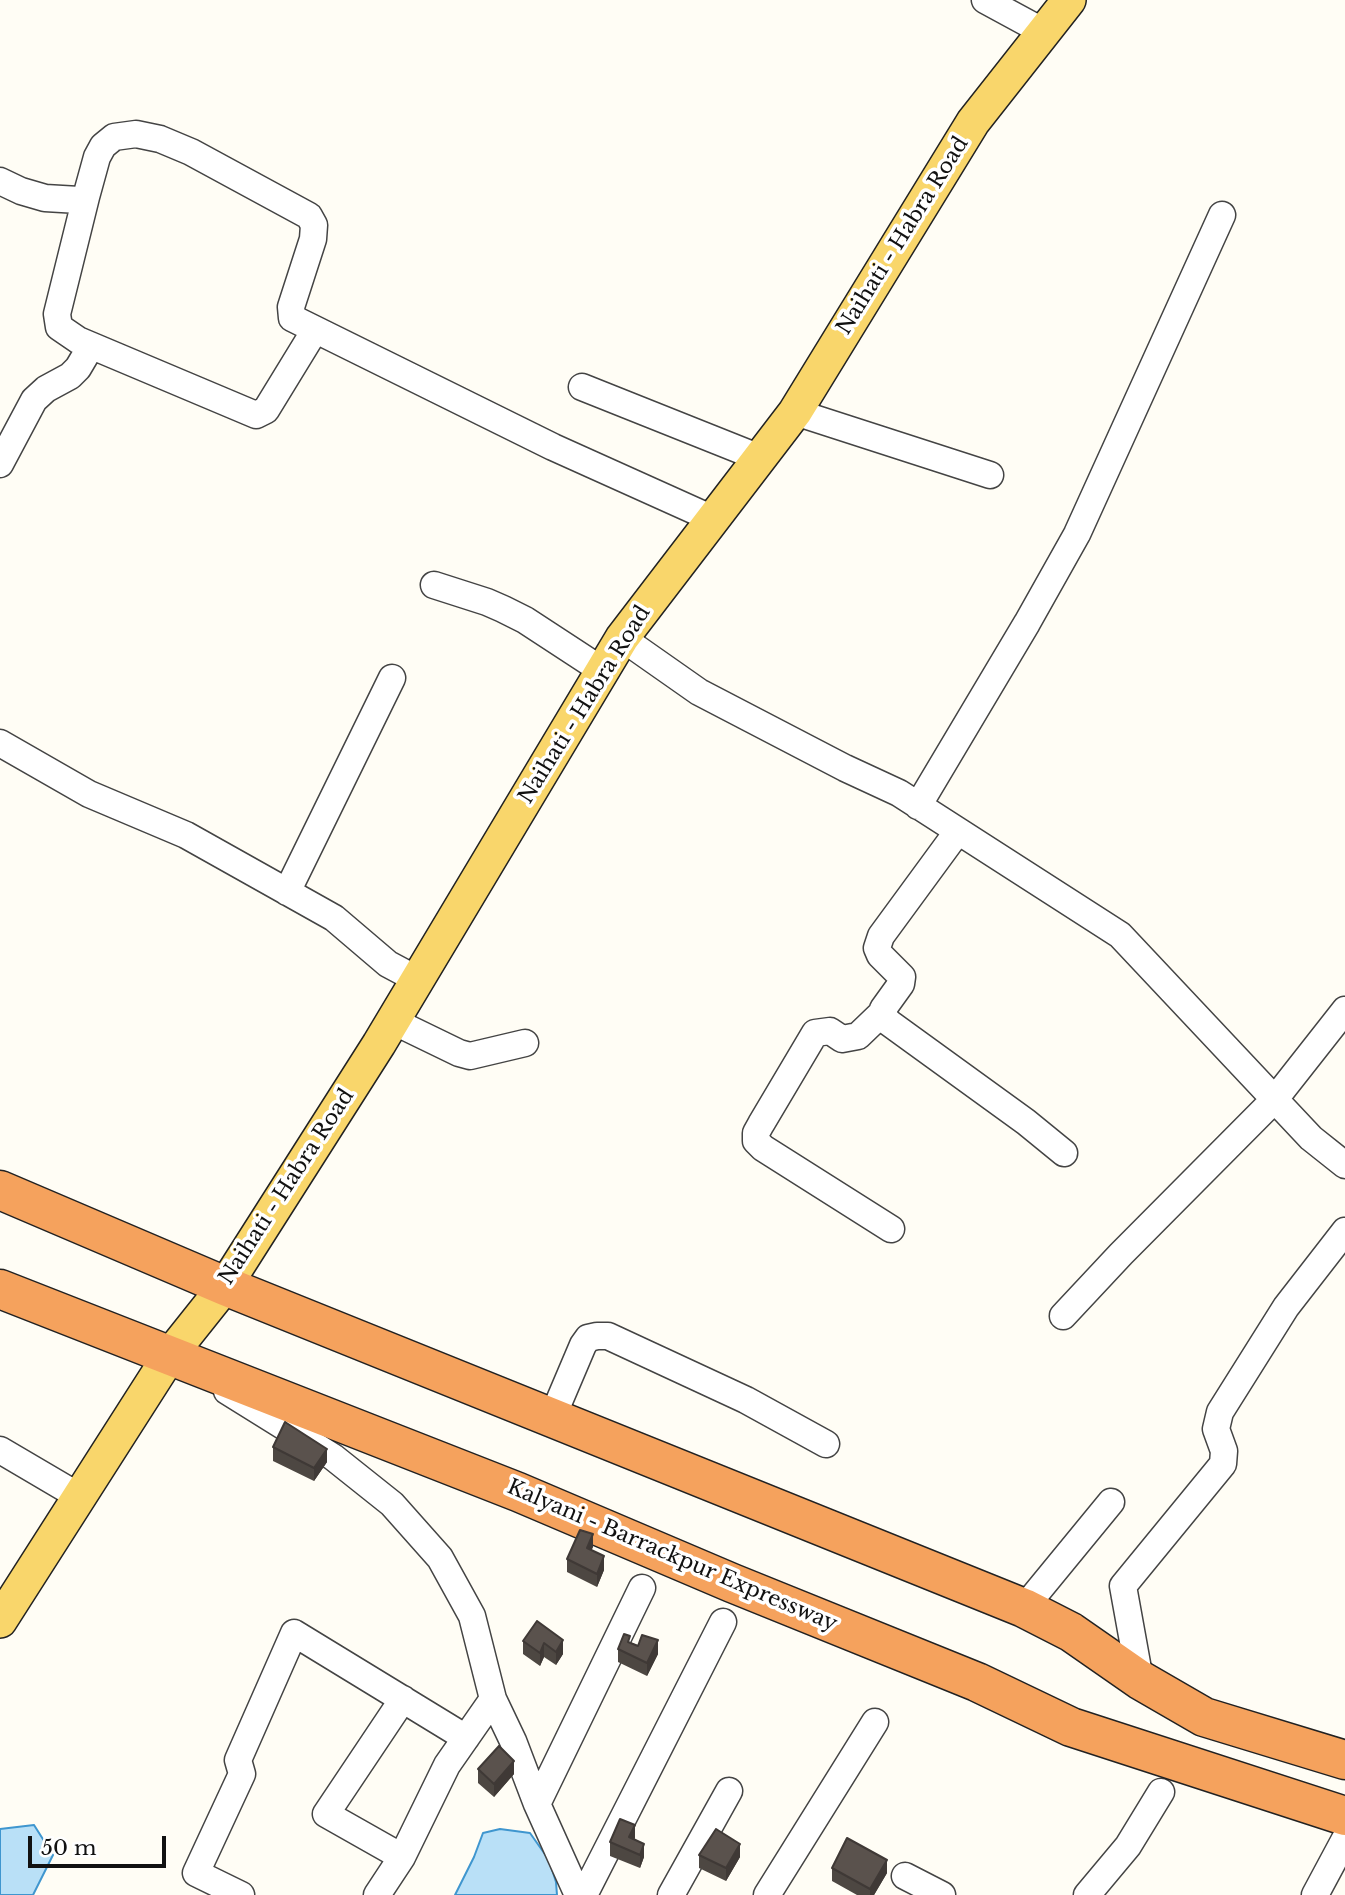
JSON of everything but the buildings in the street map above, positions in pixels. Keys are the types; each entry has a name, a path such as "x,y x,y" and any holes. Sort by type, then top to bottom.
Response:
{"highway":[{"path":"0,1190 225,1286 1024,1608 1071,1632 1140,1680 1204,1717 1345,1760"},
{"name":"Kalyani - Barrackpur Expressway","path":"0,1289 518,1492 732,1583 977,1682 1071,1727 1345,1816"}],"main road":[{"name":"Naihati - Habra Road","path":"0,1621 170,1355 225,1286 393,1021 622,638 795,412 973,122 1069,0"}],"street":[{"path":"985,0 1044,32"},
{"path":"315,330 266,410 256,415 91,346 64,332 59,327 57,314 86,197 97,157 103,146 114,137 136,134 160,139 191,152 300,210 309,216 314,225 313,239 290,313 292,318 553,447 713,519"},
{"path":"0,181 45,198 79,200 86,197"},
{"path":"918,806 1077,534 1222,215"},
{"path":"0,464 34,400 46,389 70,376 91,346"},
{"path":"582,387 760,458"},
{"path":"795,412 990,475"},
{"path":"434,585 487,602 514,615 603,671"},
{"path":"622,638 699,692 899,793 1120,935 1311,1138 1345,1165"},
{"path":"287,892 392,678"},
{"path":"0,743 89,794 186,835 334,918 387,964 418,980"},
{"path":"891,1229 763,1148 756,1141 756,1133 815,1033 830,1031 842,1039 858,1036 884,1012 902,978 880,955 877,948 881,936 958,831"},
{"path":"1063,1316 1275,1100 1345,1010"},
{"path":"884,1012 888,1022 1026,1122 1064,1153"},
{"path":"393,1021 470,1056 525,1043"},
{"path":"1140,1680 1122,1586 1223,1464 1224,1451 1216,1429 1220,1412 1286,1307 1345,1231"},
{"path":"551,1418 583,1345 588,1338 608,1336 746,1400 826,1444"},
{"path":"170,1355 333,1457 393,1504 440,1558 472,1616 493,1699 578,1895"},
{"path":"0,1450 79,1497"},
{"path":"1024,1608 1111,1502"},
{"path":"537,1804 642,1588"},
{"path":"584,1895 723,1622"},
{"path":"241,1895 196,1873 242,1774 238,1759 294,1633 466,1738"},
{"path":"402,1857 326,1814 403,1699"},
{"path":"377,1895 402,1857 447,1765 493,1699"},
{"path":"767,1895 875,1722"},
{"path":"671,1895 729,1791"},
{"path":"1101,1890 1161,1792"},
{"path":"1315,1895 1345,1839"},
{"path":"905,1876 942,1895"}],"water":[{"path":"34,1825 53,1855 33,1895 0,1895 0,1829"},
{"path":"500,1829 530,1833 549,1860 557,1895 455,1895 483,1833"}]}
